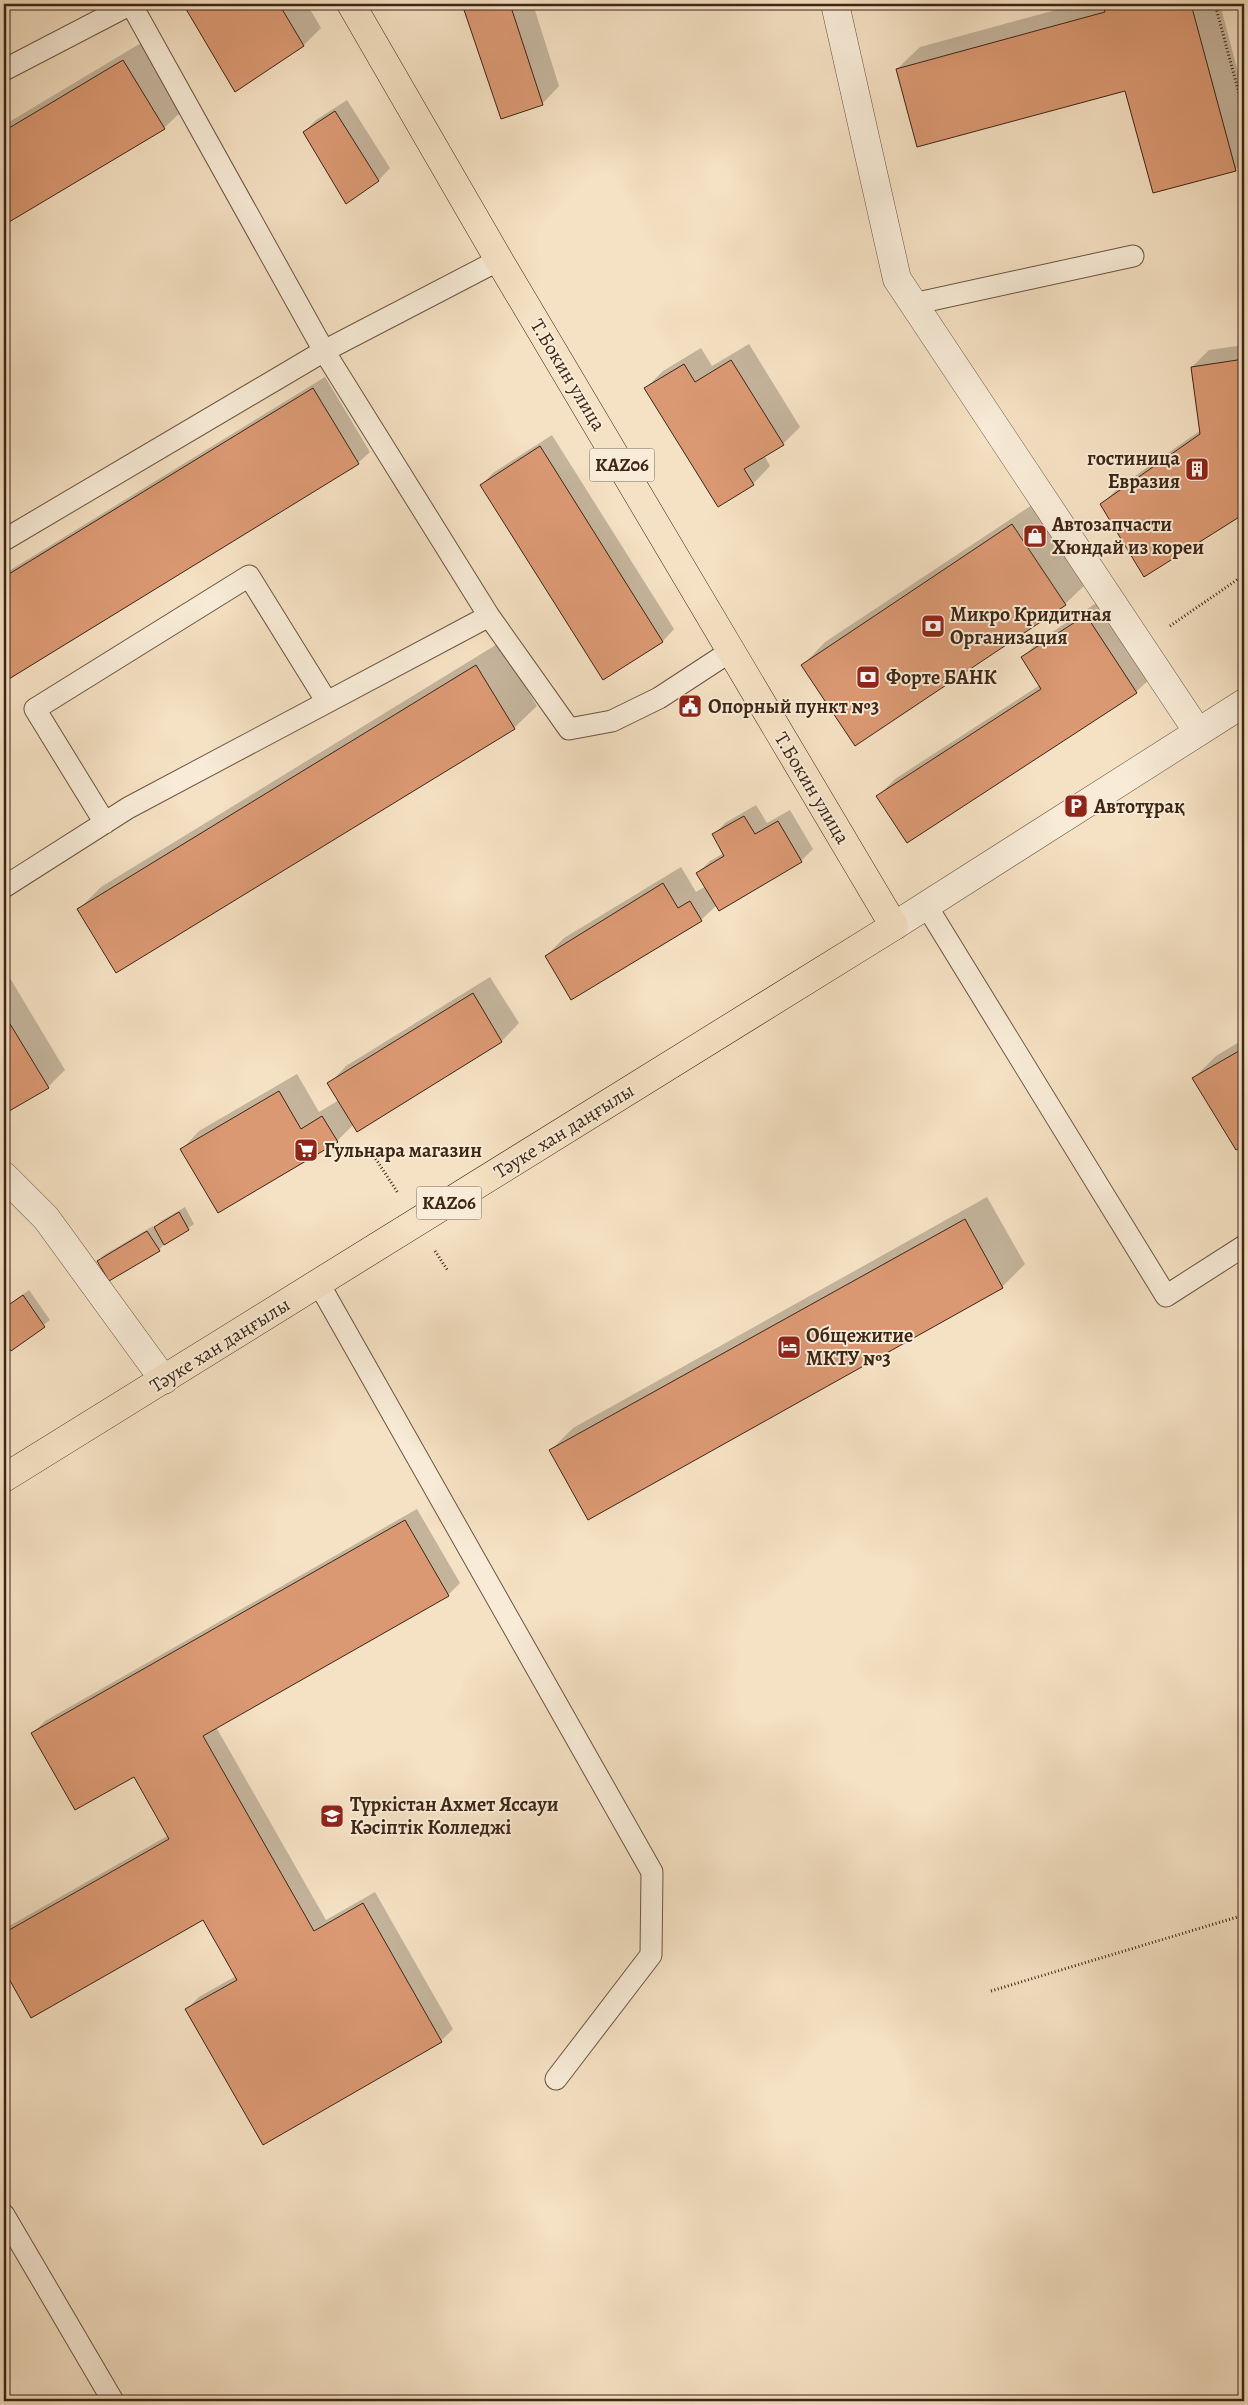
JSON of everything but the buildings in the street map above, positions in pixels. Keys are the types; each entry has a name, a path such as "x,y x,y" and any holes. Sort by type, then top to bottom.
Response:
{"main road":[{"name":"Т.Бокин улица","path":"353,4 499,260 894,926"},
{"name":"Тәуке хан даңғылы","path":"4,1478 894,926"}],"street":[{"path":"835,4 897,279 1198,732"},
{"path":"894,926 1244,703"},
{"path":"4,1176 46,1218 164,1380"}],"lane":[{"path":"4,70 131,4 324,351 489,616 569,729 612,721 660,698 732,651"},
{"path":"913,304 1133,256"},
{"path":"4,540 324,351 499,260"},
{"path":"105,823 34,709 249,576 327,702"},
{"path":"4,888 128,808 489,616"},
{"path":"926,905 1166,1296 1244,1246"},
{"path":"319,1284 652,1872 650,1955 556,2079"},
{"path":"4,2215 113,2401"}],"path":[{"path":"1216,4 1244,112"},
{"path":"1140,646 1244,575"},
{"path":"991,1991 1244,1915"}],"place":[{"name":"гостиница Евразия","path":"1197,469"},
{"name":"Автозапчасти Хюндай из кореи","path":"1035,536"},
{"name":"Микро Кридитная Организация","path":"933,626"},
{"name":"Форте БАНК","path":"868,677"},
{"name":"Опорный пункт №3","path":"690,706"},
{"name":"Автотұрақ","path":"1076,806"},
{"name":"Гульнара магазин","path":"306,1150"},
{"name":"Общежитие МКТУ №3","path":"789,1347"},
{"name":"Түркістан Ахмет Яссауи Кәсіптік Колледжі","path":"332,1816"}]}
